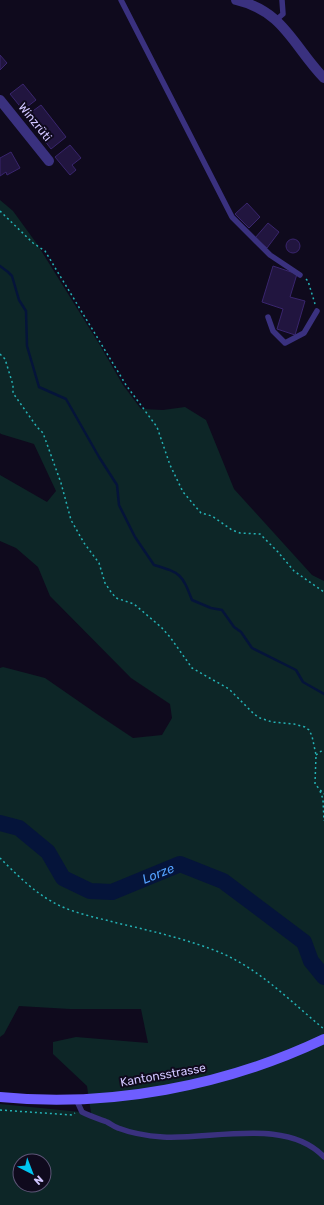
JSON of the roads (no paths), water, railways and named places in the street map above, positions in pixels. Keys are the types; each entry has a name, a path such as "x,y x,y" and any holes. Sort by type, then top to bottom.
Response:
{"main road":[{"name":"Kantonsstrasse","path":"0,1097 78,1103 102,1098 162,1090 220,1077 264,1064 324,1039"}],"street":[{"path":"236,0 250,3 276,20 289,33 324,78"},
{"name":"Winzrüti","path":"0,100 49,161"}],"lane":[{"path":"121,0 232,217 270,255 300,275"},
{"path":"276,20 282,14 282,0"},
{"path":"268,317 273,331 286,343 304,333 317,311"},
{"path":"78,1103 82,1112 109,1123 117,1128 141,1134 163,1137 272,1133 294,1138 316,1148 324,1157"}],"waterway":[{"path":"0,266 12,276 19,300 26,311 27,346 39,387 66,399 99,457 117,485 119,505 135,537 154,565 170,570 179,576 186,585 192,600 211,608 222,610 234,627 241,632 252,648 296,670 303,682 324,694"},
{"name":"Lorze","path":"0,823 19,828 48,852 63,878 90,891 112,892 180,864 223,881 304,942 311,961 324,977"}]}
